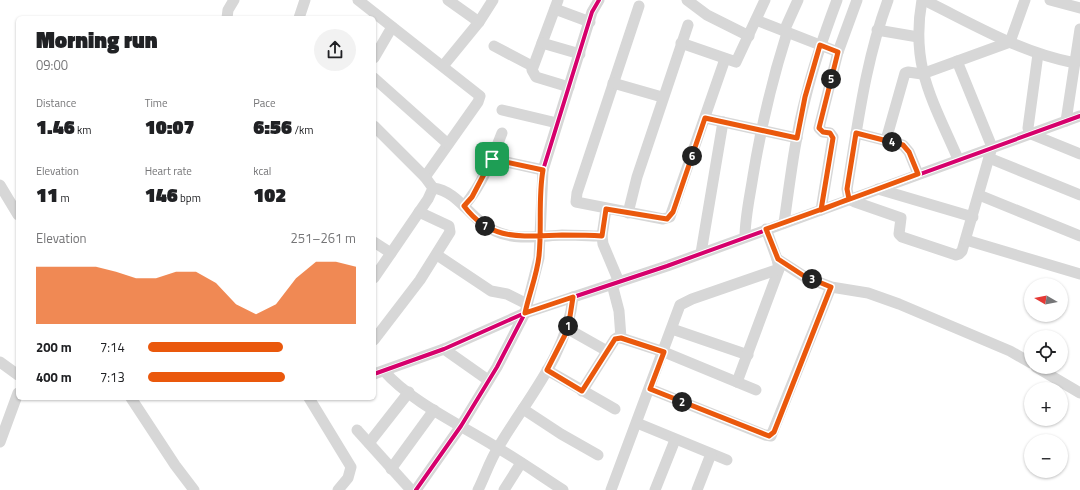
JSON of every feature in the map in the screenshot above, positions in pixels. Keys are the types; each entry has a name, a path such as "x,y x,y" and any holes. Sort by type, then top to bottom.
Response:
{"street":[{"path":"227,16 228,10 234,0"},
{"path":"300,16 305,0"},
{"path":"448,0 479,22"},
{"path":"443,66 479,22 493,0"},
{"path":"416,490 461,426 488,380 526,308 539,258 543,170 594,7 599,0"},
{"path":"687,0 707,15 749,36"},
{"path":"681,42 736,62 765,0"},
{"path":"745,237 747,212 760,130 786,32 798,0"},
{"path":"784,223 805,97 820,45 837,0"},
{"path":"821,210 833,138 830,133 823,132 819,128 838,52 857,0"},
{"path":"849,199 847,189 864,82 877,30 888,0"},
{"path":"958,159 922,74 918,37 923,0 1038,54 1075,63"},
{"path":"1010,42 1025,0"},
{"path":"1050,0 1070,3 1080,8"},
{"path":"365,2 392,28 480,96 478,102 425,176"},
{"path":"569,86 536,77 533,74 532,66 557,4 590,22"},
{"path":"639,6 576,198 576,202 663,219 670,217 725,59"},
{"path":"756,20 838,52"},
{"path":"628,213 637,177 662,97 688,25"},
{"path":"376,55 392,28"},
{"path":"1066,121 1080,29"},
{"path":"877,30 918,37"},
{"path":"886,140 905,73 922,74 1010,42"},
{"path":"542,43 580,54"},
{"path":"494,46 532,66"},
{"path":"1031,134 1028,124 1038,54"},
{"path":"849,199 901,218 899,234 902,237 956,255 962,251 973,217 990,153 957,61"},
{"path":"376,80 448,144"},
{"path":"613,83 662,97"},
{"path":"502,110 557,123"},
{"path":"379,373 444,348 526,308 573,297 616,283 821,210 958,159 990,153 1031,134 1080,116"},
{"path":"705,118 797,138"},
{"path":"701,253 723,122"},
{"path":"376,128 425,176 433,188 444,190 454,197 481,223 495,231 506,235 540,237 560,235 602,236"},
{"path":"464,206 472,197 492,159 502,133"},
{"path":"856,133 886,140 907,148 918,174"},
{"path":"1031,134 1080,154"},
{"path":"990,153 1080,195"},
{"path":"492,159 543,170"},
{"path":"0,184 16,211"},
{"path":"376,275 419,212 433,188"},
{"path":"878,189 973,217"},
{"path":"979,195 1080,236"},
{"path":"606,209 602,236 603,244 616,283 621,338"},
{"path":"376,338 395,315 437,255 450,229 449,226 419,212"},
{"path":"737,382 748,355 778,264 766,229"},
{"path":"966,240 1080,274"},
{"path":"376,243 391,253"},
{"path":"437,255 491,292 507,294 526,308"},
{"path":"612,490 664,352 678,309 683,302 778,264 831,287 868,293 899,304 1010,351 1024,359"},
{"path":"650,389 765,435 771,436 831,287"},
{"path":"478,490 498,448 547,370 568,329 573,297"},
{"path":"568,329 607,351"},
{"path":"672,329 748,355"},
{"path":"582,391 615,339 621,338 664,352 756,390"},
{"path":"444,348 488,380"},
{"path":"0,362 16,373"},
{"path":"547,370 615,409"},
{"path":"379,373 434,410 498,448 563,490"},
{"path":"1048,374 1080,393"},
{"path":"369,443 409,392"},
{"path":"0,442 16,398"},
{"path":"132,400 175,465 194,490"},
{"path":"313,400 351,467 348,478 338,490"},
{"path":"523,409 561,434 598,455"},
{"path":"391,469 434,410"},
{"path":"637,423 675,440 727,460"},
{"path":"357,430 411,490"},
{"path":"655,490 675,440"},
{"path":"696,490 711,454"},
{"path":"504,490 521,463"}],"cycle path":[{"path":"416,490 461,426 497,367 525,313 539,258 543,170 592,12 599,0"},
{"path":"376,373 444,349 525,313 667,266 1080,116"}],"route":[{"path":"492,159 472,197 464,206 470,214 481,223 506,235 525,237 540,237 560,235 602,236 606,209 667,219 673,212 705,118 797,138 805,97 820,45 838,52 826,94 819,128 823,132 830,133 833,138 821,210 849,199 847,189 856,133 903,145 907,148 918,174 878,189 849,199 784,223 766,229 778,259 804,276 831,287 815,331 774,432 771,436 769,436 650,389 664,352 618,337 615,339 582,391 547,370 568,329 572,314 573,297 525,313 530,288 539,258 540,237 541,181 543,170 492,159"}]}
